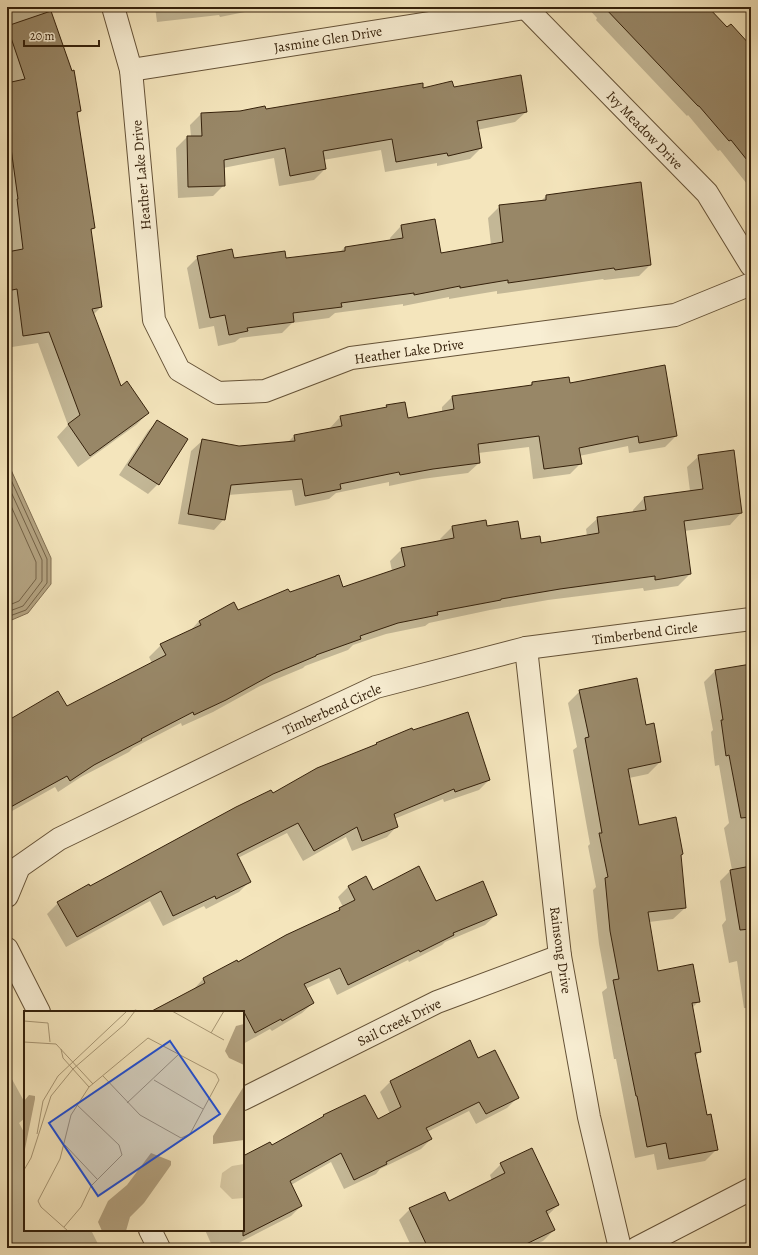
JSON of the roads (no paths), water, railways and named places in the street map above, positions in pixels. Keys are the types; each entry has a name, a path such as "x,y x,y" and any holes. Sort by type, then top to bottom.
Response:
{"street":[{"name":"Heather Lake Drive","path":"113,7 131,70 154,320 179,370 218,393 265,391 351,358 675,315 751,284"},
{"name":"Jasmine Glen Drive","path":"131,70 525,7"},
{"name":"Ivy Meadow Drive","path":"525,7 707,193 751,265"},
{"name":"Timberbend Circle","path":"7,896 19,867 59,839 376,687 526,648 751,619"},
{"name":"Rainsong Drive","path":"526,648 560,956 589,1117 620,1248"},
{"path":"7,949 38,1011"},
{"name":"Sail Creek Drive","path":"244,1098 437,1002 560,956"},
{"path":"637,1248 751,1189"},
{"path":"150,1231 159,1248"}],"water":[{"path":"7,461 51,558 51,584 28,613 7,622"}]}
